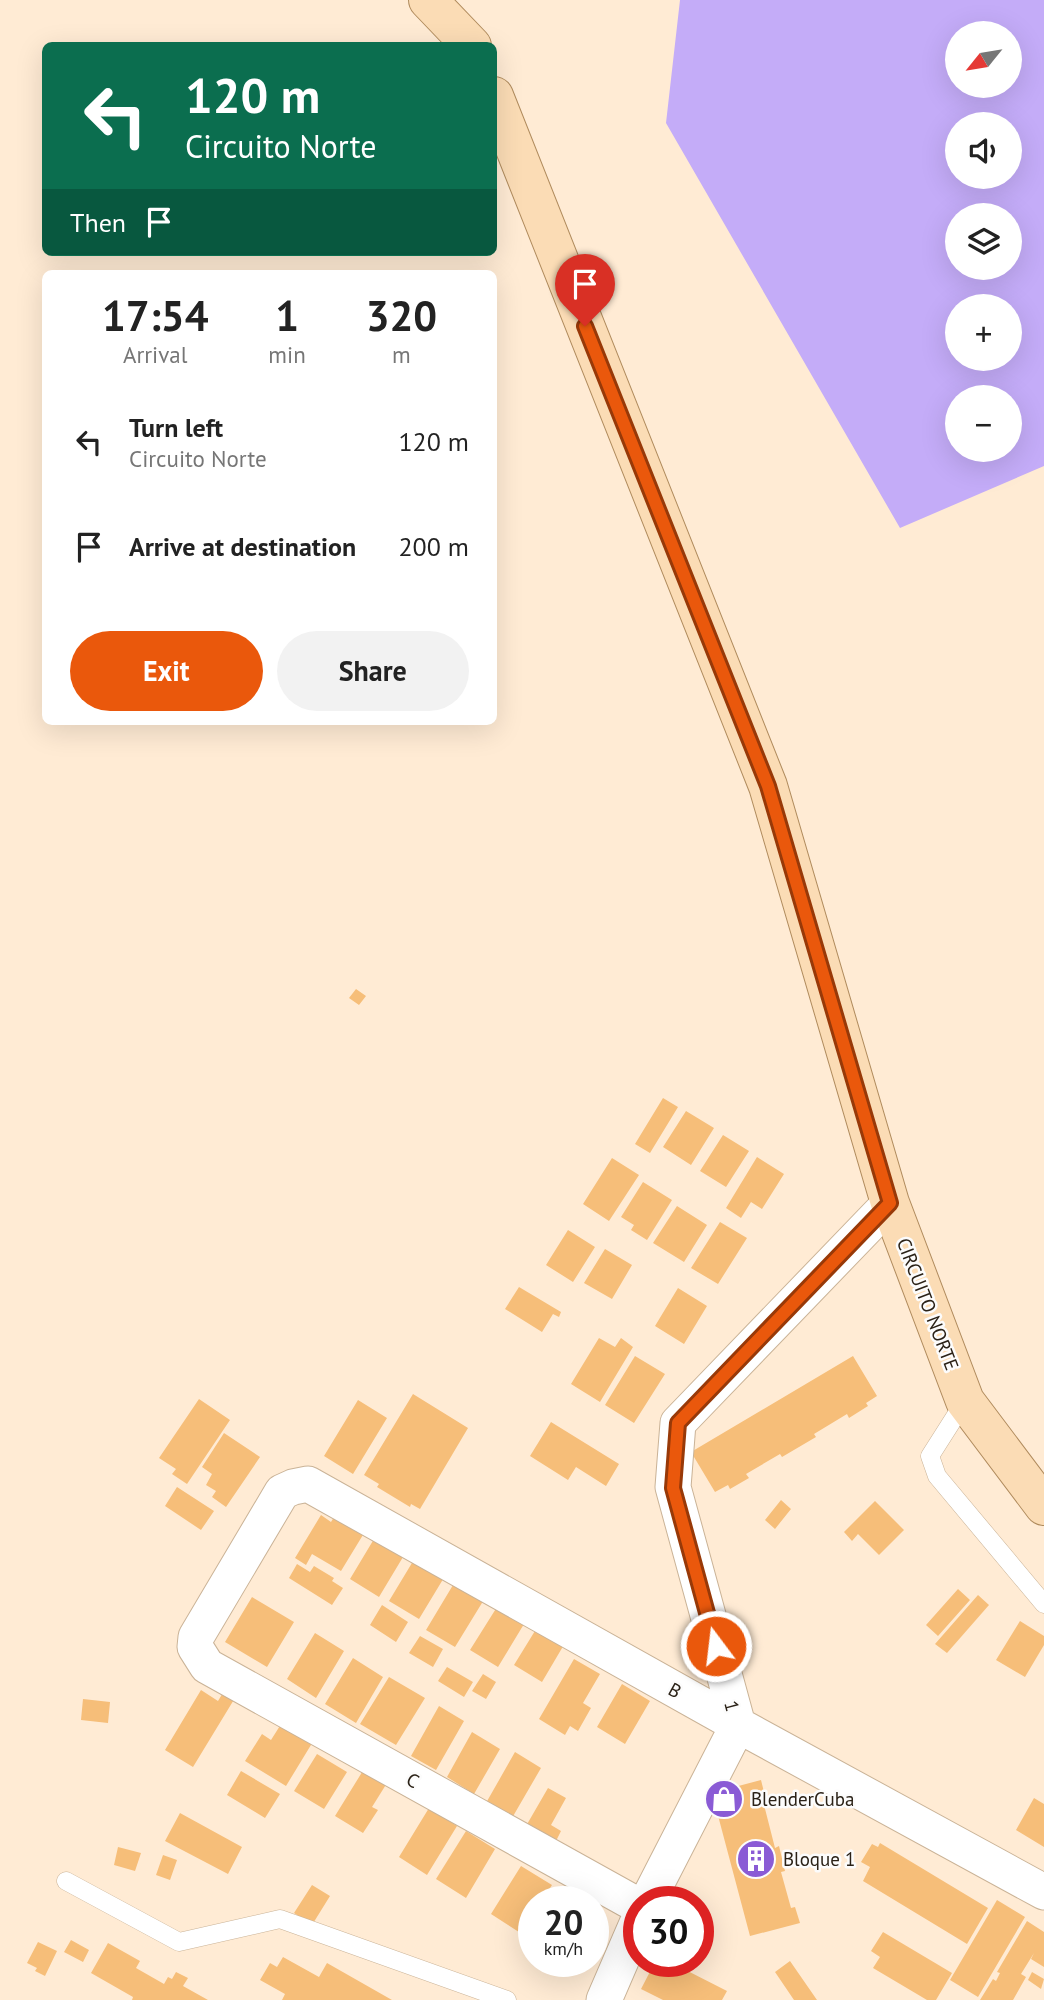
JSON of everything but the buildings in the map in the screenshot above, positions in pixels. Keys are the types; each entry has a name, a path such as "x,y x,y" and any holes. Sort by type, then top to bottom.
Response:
{"main road":[{"path":"428,0 469,42"},
{"path":"450,0 471,42"},
{"name":"CIRCUITO NORTE","path":"497,104 768,786 890,1203 965,1401 1044,1506"}],"street":[{"name":"1","path":"655,1886 737,1725 673,1488 678,1423 890,1203"},
{"name":"B","path":"308,1484 737,1725 1044,1892"},
{"name":"C","path":"308,1484 293,1486 282,1492 196,1637 195,1647 207,1666 623,1897"},
{"path":"604,2000 623,1956"}],"lane":[{"path":"965,1401 930,1456 937,1476 1044,1604"},
{"path":"66,1881 179,1942 280,1919 507,2000"}],"shaded area":[{"path":"680,0 1044,0 1044,466 900,528 666,123"}],"place":[{"name":"BlenderCuba","path":"724,1799"},
{"name":"Bloque 1","path":"756,1859"}],"route":[{"path":"585,326 768,786 890,1203 678,1423 673,1488 716,1646"}]}
